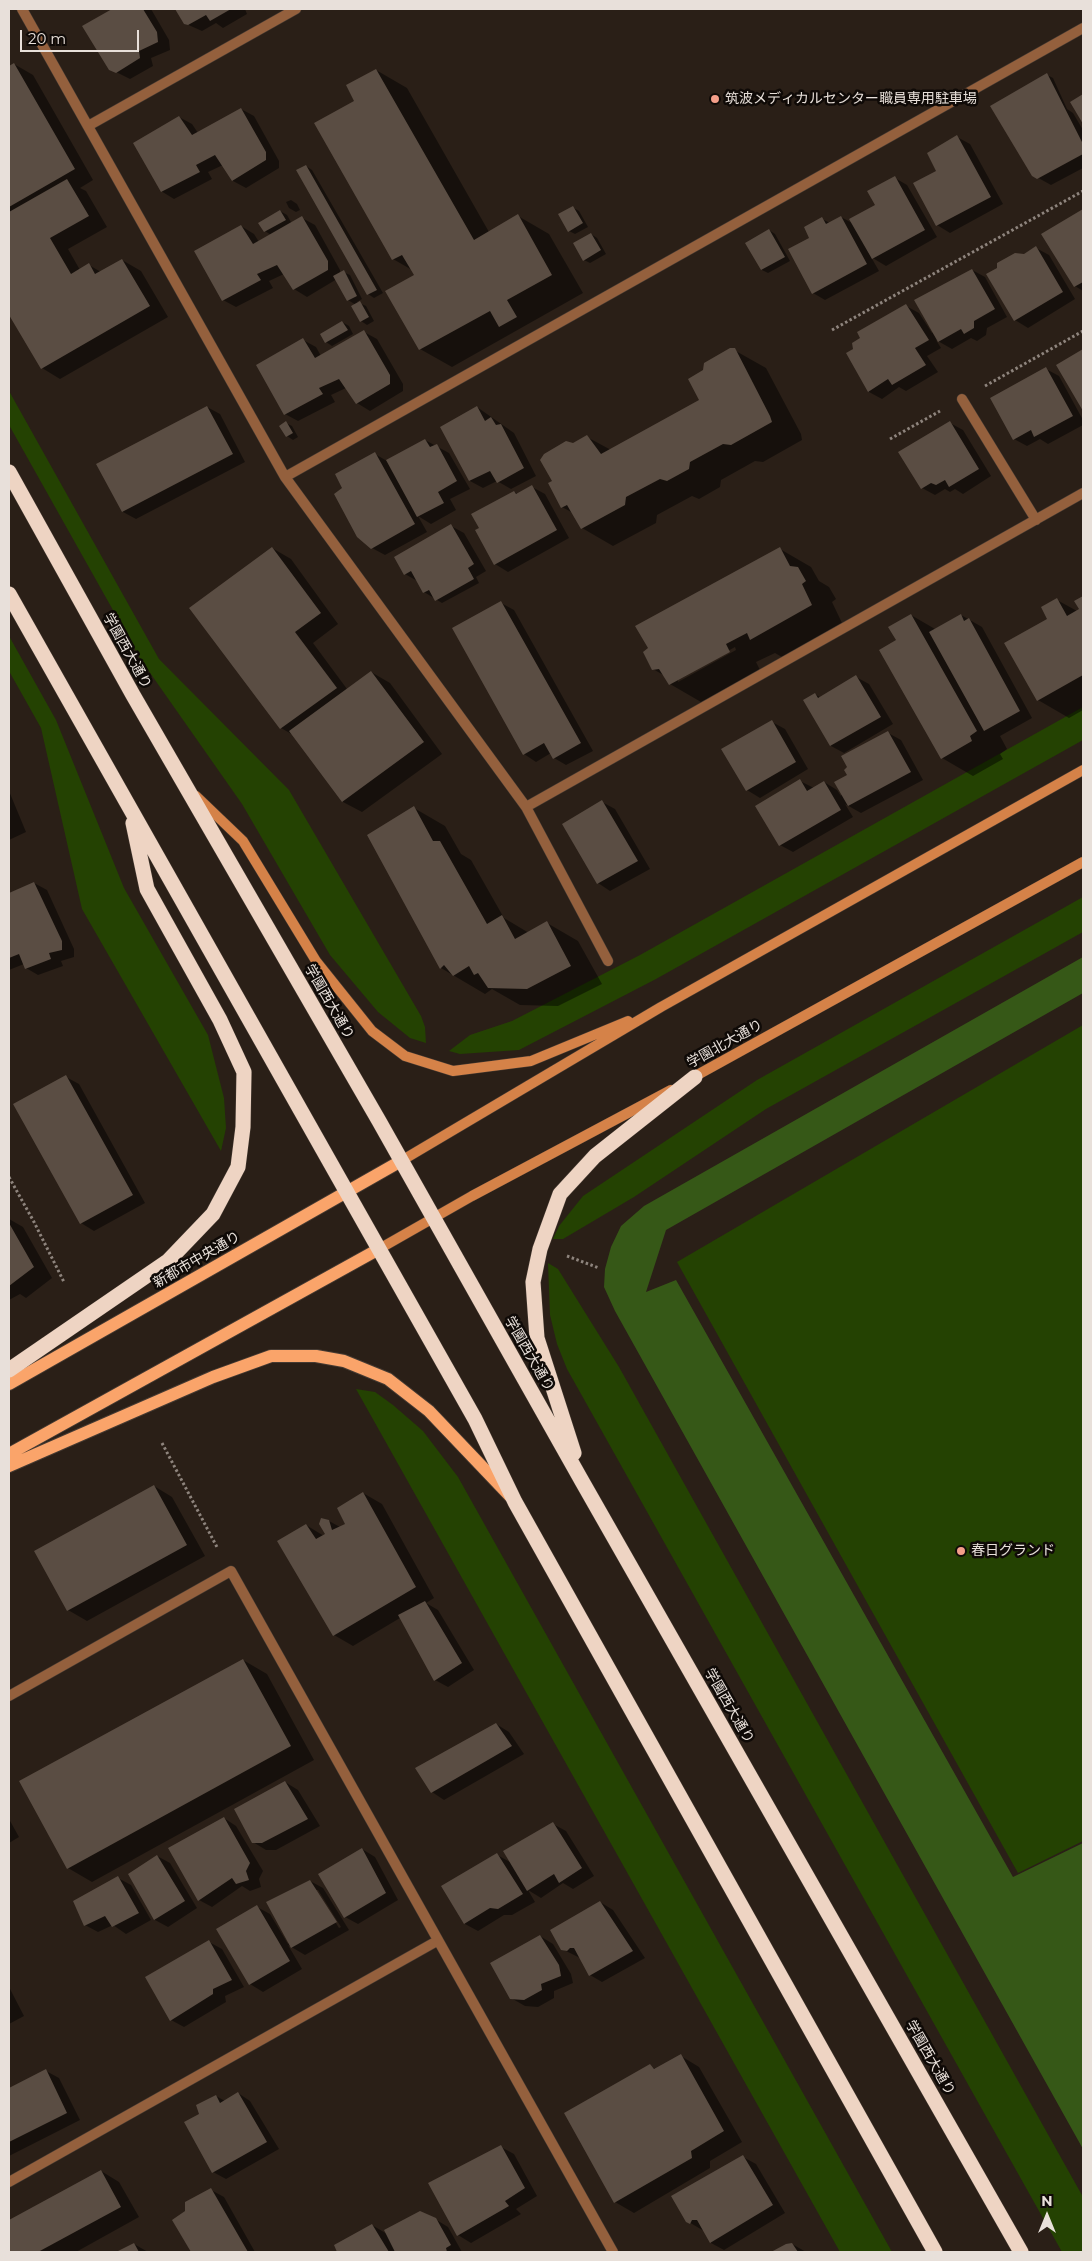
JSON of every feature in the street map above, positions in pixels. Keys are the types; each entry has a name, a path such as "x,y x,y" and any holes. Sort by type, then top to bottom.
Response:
{"highway":[{"name":"学園西大通り","path":"9,472 185,785 1022,2252"},
{"path":"9,594 475,1419 515,1502 935,2252"},
{"path":"9,1370 168,1261 213,1214 238,1167 243,1127 244,1072 220,1020 147,890 130,810"},
{"path":"583,1483 537,1338 533,1282 540,1249 560,1194 595,1156 695,1077"}],"main road":[{"path":"401,1161 661,1007 1083,770"},
{"path":"185,785 243,841 316,961 372,1030 404,1056 453,1071 531,1061 661,1007"},
{"name":"学園北大通り","path":"379,1249 433,1217 695,1077 1083,862"},
{"name":"新都市中央通り","path":"9,1384 401,1161"},
{"path":"9,1454 379,1249"},
{"path":"9,1466 214,1377 271,1356 316,1356 344,1362 388,1379 429,1411 515,1502"}],"street":[{"path":"22,9 285,478 526,807 608,961"},
{"path":"88,126 296,9"},
{"path":"285,478 1083,28"},
{"path":"962,399 1036,520"},
{"path":"526,807 1083,493"},
{"path":"9,1696 231,1571 613,2252"},
{"path":"9,2182 437,1941"}],"path":[{"path":"832,330 1083,191"},
{"path":"9,1177 64,1282"},
{"path":"560,1254 599,1268"},
{"path":"162,1443 231,1571"}],"green space":[{"path":"9,391 159,659 289,790 421,1016 425,1027 426,1043 410,1038 378,1012 330,955 242,804 141,660 9,425"},
{"path":"9,636 56,720 124,888 208,1035 224,1098 226,1128 221,1151 82,909 41,728 9,671"},
{"path":"1083,707 1083,740 656,979 519,1050 460,1054 449,1051 470,1035 512,1021 640,955"},
{"path":"1083,897 1083,932 766,1109 634,1197 563,1239 553,1239 559,1226 583,1196 757,1080"},
{"path":"1083,957 1083,993 666,1230 646,1292 676,1280 1013,1877 1083,1843 1083,2149 615,1311 604,1287 605,1269 611,1247 621,1226 644,1206"},
{"name":"春日グランド","path":"1083,1025 1083,1841 1018,1873 677,1262"},
{"path":"548,1263 558,1269 619,1367 1083,2197 1083,2252 1062,2252 567,1369 557,1344 550,1315"},
{"path":"356,1389 375,1392 393,1405 423,1431 458,1477 892,2252 840,2252"}],"building":[{"path":"112,9 143,9 157,32 158,42 139,51 140,58 116,73 109,70 82,26"},
{"path":"175,9 231,9 210,21 206,15 188,25 184,24"},
{"path":"14,63 75,169 9,207 9,66"},
{"path":"376,69 474,240 518,214 552,275 507,300 517,317 499,327 490,311 419,350 385,291 414,275 402,255 392,260 314,123 354,101 346,85"},
{"path":"1047,73 1083,144 1083,154 1037,179 1032,176 990,106"},
{"path":"1083,94 1083,124 1070,102"},
{"path":"241,108 266,152 266,160 232,181 215,155 196,165 200,172 161,192 133,143 179,116 192,135"},
{"path":"957,135 991,197 936,226 913,183 936,171 927,153"},
{"path":"306,165 377,290 367,295 296,170"},
{"path":"895,176 925,230 872,259 849,219 875,205 867,191"},
{"path":"67,179 89,216 50,238 71,274 89,263 95,274 122,259 150,306 41,369 9,315 9,212"},
{"path":"573,206 583,223 568,232 558,214"},
{"path":"1083,209 1083,282 1074,287 1041,234"},
{"path":"280,210 286,220 264,232 258,223"},
{"path":"302,216 328,261 328,270 293,290 277,265 257,274 261,280 222,301 194,251 241,225 253,244"},
{"path":"841,216 867,264 812,294 788,249 809,238 804,227 822,217 826,224"},
{"path":"769,229 785,257 761,270 745,243"},
{"path":"591,233 601,250 583,261 573,243"},
{"path":"1036,246 1063,292 1014,321 986,274 997,268 997,263 1015,253 1024,254"},
{"path":"972,269 995,309 974,321 974,328 964,334 961,329 938,342 914,300"},
{"path":"344,270 357,296 347,301 333,276"},
{"path":"360,301 369,317 360,322 351,306"},
{"path":"906,304 929,340 915,348 926,365 892,385 888,379 868,392 846,353 853,349 852,343 860,338 857,332"},
{"path":"342,321 348,330 325,343 320,334"},
{"path":"364,330 390,375 390,384 356,404 339,379 319,388 323,394 284,415 256,365 303,338 315,358"},
{"path":"730,348 735,348 772,422 731,445 723,444 690,462 689,469 667,481 660,479 626,497 625,505 581,529 567,505 561,508 548,483 552,481 540,460 544,454 566,441 573,443 587,435 601,454 699,400 688,379 703,370 704,363"},
{"path":"1083,349 1083,411 1056,365"},
{"path":"1046,367 1073,416 1034,437 1031,430 1013,440 990,398"},
{"path":"207,406 233,454 122,512 96,464"},
{"path":"477,406 485,421 491,417 496,425 501,424 524,468 497,483 490,471 469,481 440,427"},
{"path":"286,421 293,433 286,437 279,426"},
{"path":"950,421 979,469 949,487 945,480 936,485 931,483 921,489 898,452"},
{"path":"425,439 430,447 437,444 457,481 438,492 444,503 417,517 386,460"},
{"path":"375,452 415,524 371,549 357,537 334,494 342,488 335,474"},
{"path":"532,485 557,530 494,565 475,530 479,528 471,514 514,491 516,494"},
{"path":"451,524 474,564 468,568 474,579 435,601 429,590 423,593 411,571 404,575 394,557"},
{"path":"272,547 321,613 295,632 337,688 280,729 189,608"},
{"path":"780,547 790,566 798,567 806,581 802,584 812,605 750,640 747,633 726,644 730,652 669,685 659,669 652,670 643,652 648,648 635,626"},
{"path":"1083,596 1083,675 1037,701 1004,643 1047,619 1041,607 1057,598 1067,616 1079,609 1074,601"},
{"path":"501,601 581,743 553,759 544,743 523,755 452,628"},
{"path":"911,614 977,731 970,736 972,741 941,759 879,650 896,640 888,627"},
{"path":"961,614 964,621 969,618 1020,711 984,731 929,632"},
{"path":"371,671 424,742 342,802 289,731"},
{"path":"856,675 881,717 830,746 803,700 815,693 818,698"},
{"path":"772,720 796,762 746,791 721,749"},
{"path":"888,731 911,772 848,806 834,782 847,775 844,770 847,767 841,756"},
{"path":"800,779 807,791 824,781 841,810 779,846 755,806"},
{"path":"602,800 638,861 597,884 562,824"},
{"path":"414,806 433,841 440,841 487,924 502,915 515,939 547,921 571,966 527,989 488,988 478,973 474,975 469,966 453,976 444,965 440,969 367,835"},
{"path":"34,882 62,941 62,950 49,953 51,959 25,969 19,954 9,958 9,893"},
{"path":"66,1075 133,1195 80,1224 13,1104"},
{"path":"9,1223 34,1267 9,1286"},
{"path":"154,1485 187,1545 67,1611 34,1551"},
{"path":"363,1492 416,1587 333,1636 277,1541 306,1524 316,1539 325,1534 319,1524 321,1518 329,1520 332,1530 345,1524 337,1508"},
{"path":"425,1601 462,1663 434,1681 398,1615"},
{"path":"243,1659 291,1746 67,1869 19,1781"},
{"path":"496,1723 512,1746 431,1793 415,1768"},
{"path":"285,1781 308,1819 262,1843 252,1843 234,1809"},
{"path":"224,1817 250,1863 246,1871 249,1880 236,1884 232,1878 198,1901 168,1848"},
{"path":"553,1822 582,1868 559,1883 554,1874 527,1891 503,1851"},
{"path":"362,1848 386,1893 344,1918 318,1874"},
{"path":"497,1853 523,1894 498,1909 490,1908 464,1924 441,1886"},
{"path":"157,1855 185,1901 154,1920 128,1874"},
{"path":"118,1876 139,1913 112,1927 105,1916 84,1926 73,1901"},
{"path":"310,1880 337,1922 291,1948 266,1902"},
{"path":"600,1901 633,1951 589,1976 574,1948 570,1948 567,1951 561,1950 550,1930"},
{"path":"257,1905 290,1961 249,1985 216,1929"},
{"path":"540,1935 559,1965 561,1976 541,1984 542,1990 524,2000 510,1999 490,1963"},
{"path":"209,1940 232,1980 213,1989 213,1994 170,2021 145,1977"},
{"path":"681,2054 724,2131 691,2151 692,2158 614,2203 564,2113 650,2064 654,2069"},
{"path":"46,2069 67,2113 9,2142 9,2088"},
{"path":"238,2092 267,2142 212,2173 184,2122 199,2114 196,2105 216,2095 220,2103"},
{"path":"501,2145 525,2188 505,2201 509,2206 457,2236 428,2183"},
{"path":"743,2155 773,2205 710,2243 697,2220 692,2220 690,2224 686,2222 671,2196"},
{"path":"101,2170 121,2207 38,2252 9,2252 9,2220"},
{"path":"211,2188 248,2252 191,2252 172,2220 185,2211 185,2202"},
{"path":"420,2211 436,2218 451,2245 446,2248 447,2252 395,2252 384,2230"},
{"path":"372,2224 389,2252 337,2252 334,2245"},
{"path":"134,2243 139,2252 116,2252"},
{"path":"792,2243 798,2252 771,2252 786,2244"}],"place":[{"name":"筑波メディカルセンター職員専用駐車場","path":"715,99"},
{"name":"春日グランド","path":"961,1551"}]}
